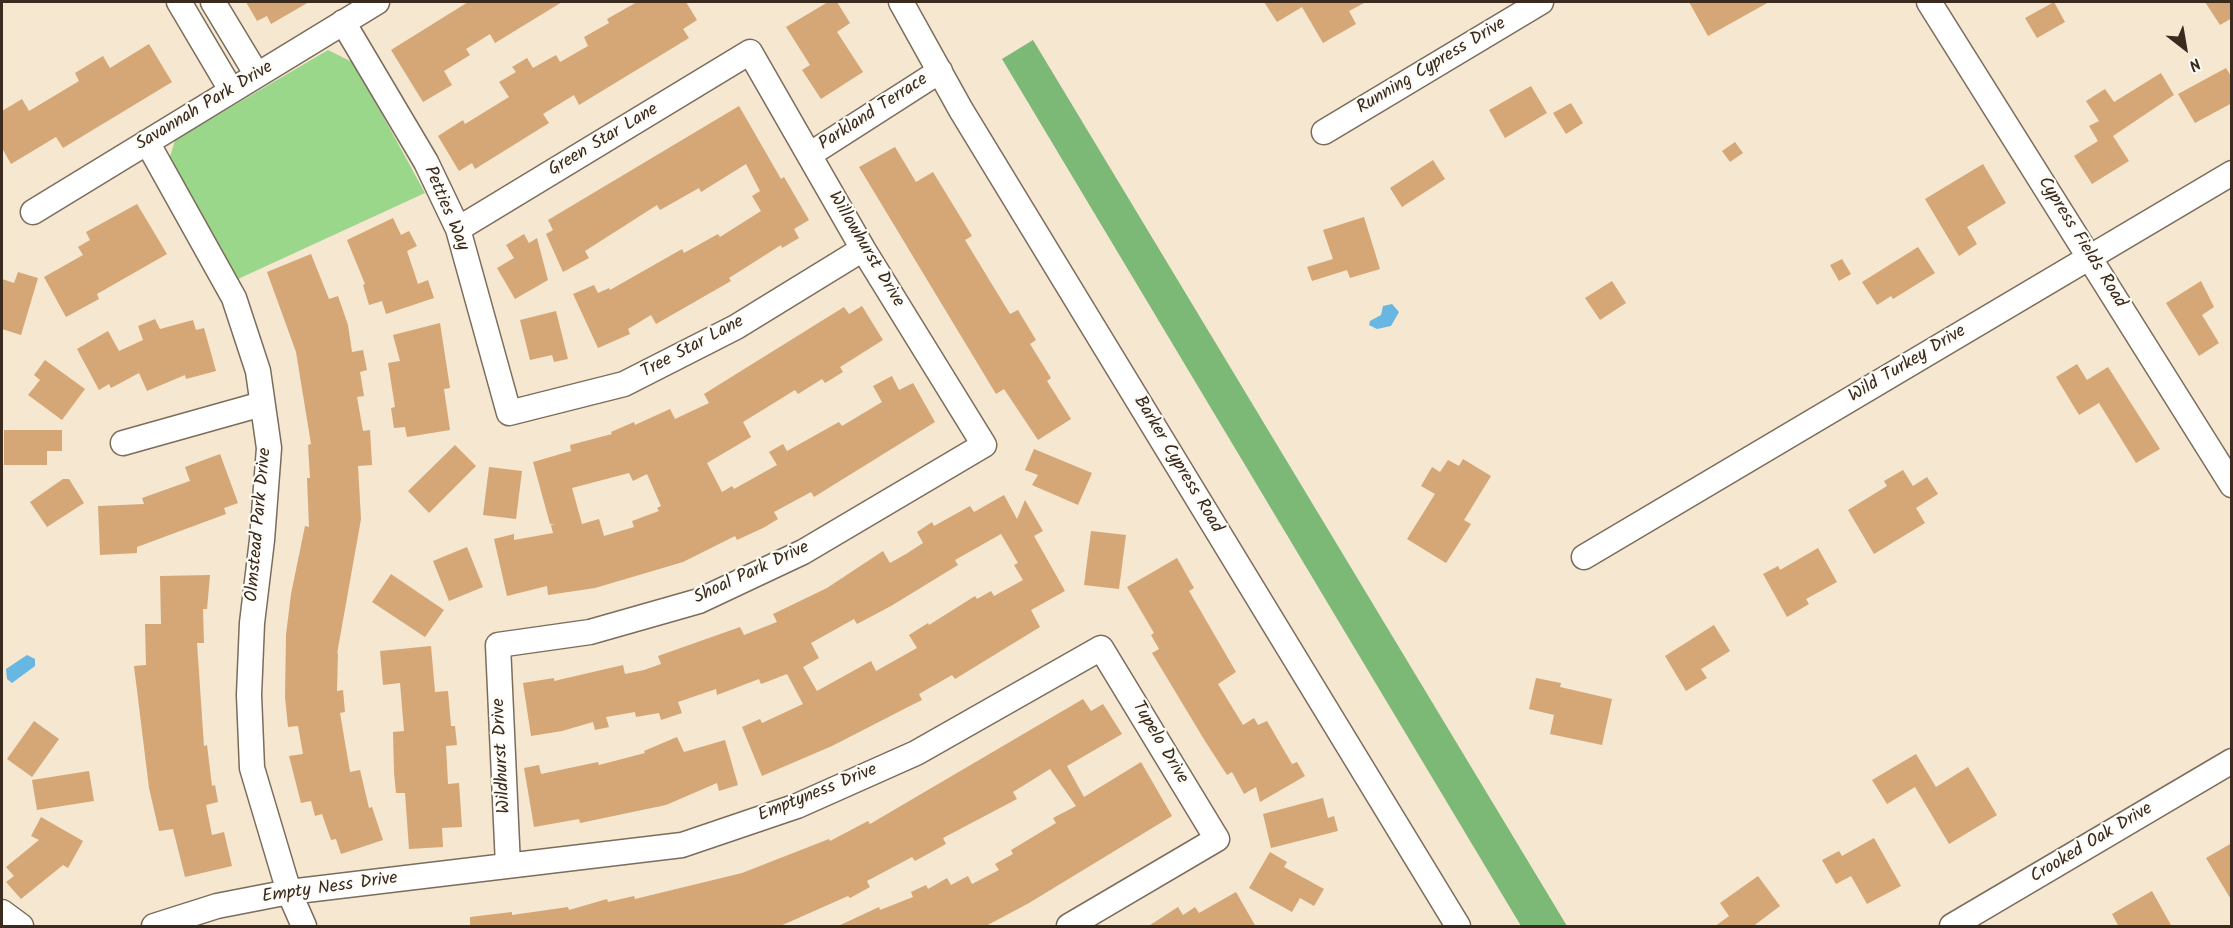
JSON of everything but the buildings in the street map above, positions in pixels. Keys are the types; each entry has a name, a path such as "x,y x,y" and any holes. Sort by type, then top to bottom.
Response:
{"street":[{"path":"178,2 231,90"},
{"path":"213,2 257,75"},
{"name":"Savannah Park Drive","path":"33,212 377,2"},
{"name":"Barker Cypress Road","path":"901,2 940,71 1458,927"},
{"name":"Running Cypress Drive","path":"1324,132 1541,2"},
{"name":"Cypress Fields Road","path":"1929,2 2232,485"},
{"name":"Petties Way","path":"343,22 426,162 458,229 509,413"},
{"name":"Green Star Lane","path":"458,229 750,52"},
{"name":"Willowhurst Drive","path":"750,52 863,249 984,445"},
{"name":"Parkland Terrace","path":"809,155 940,71"},
{"name":"Olmstead Park Drive","path":"147,142 234,298 258,371 268,448 262,540 252,623 249,695 252,768 290,892 304,927"},
{"name":"Wild Turkey Drive","path":"1584,557 2232,173"},
{"name":"Tree Star Lane","path":"509,413 624,384 736,327 863,249"},
{"path":"123,443 262,404"},
{"name":"Shoal Park Drive","path":"498,645 590,632 699,601 802,552 984,445"},
{"name":"Wildhurst Drive","path":"498,645 508,866"},
{"name":"Emptyness Drive","path":"508,866 682,845 797,806 916,753 1101,648"},
{"name":"Tupelo Drive","path":"1069,927 1217,838 1101,648"},
{"name":"Crooked Oak Drive","path":"1952,927 2232,761"},
{"name":"Empty Ness Drive","path":"154,927 217,906 290,892 508,866"},
{"path":"2,912 21,927"}],"green space":[{"path":"1033,40 1567,926 1521,926 1002,59"},
{"path":"328,50 354,63 425,193 238,279 169,160 175,140"}],"water":[{"path":"1392,304 1399,312 1391,326 1377,329 1369,325 1370,321 1381,315 1383,306"},
{"path":"27,655 35,659 35,666 12,683 7,679 6,669"}]}
